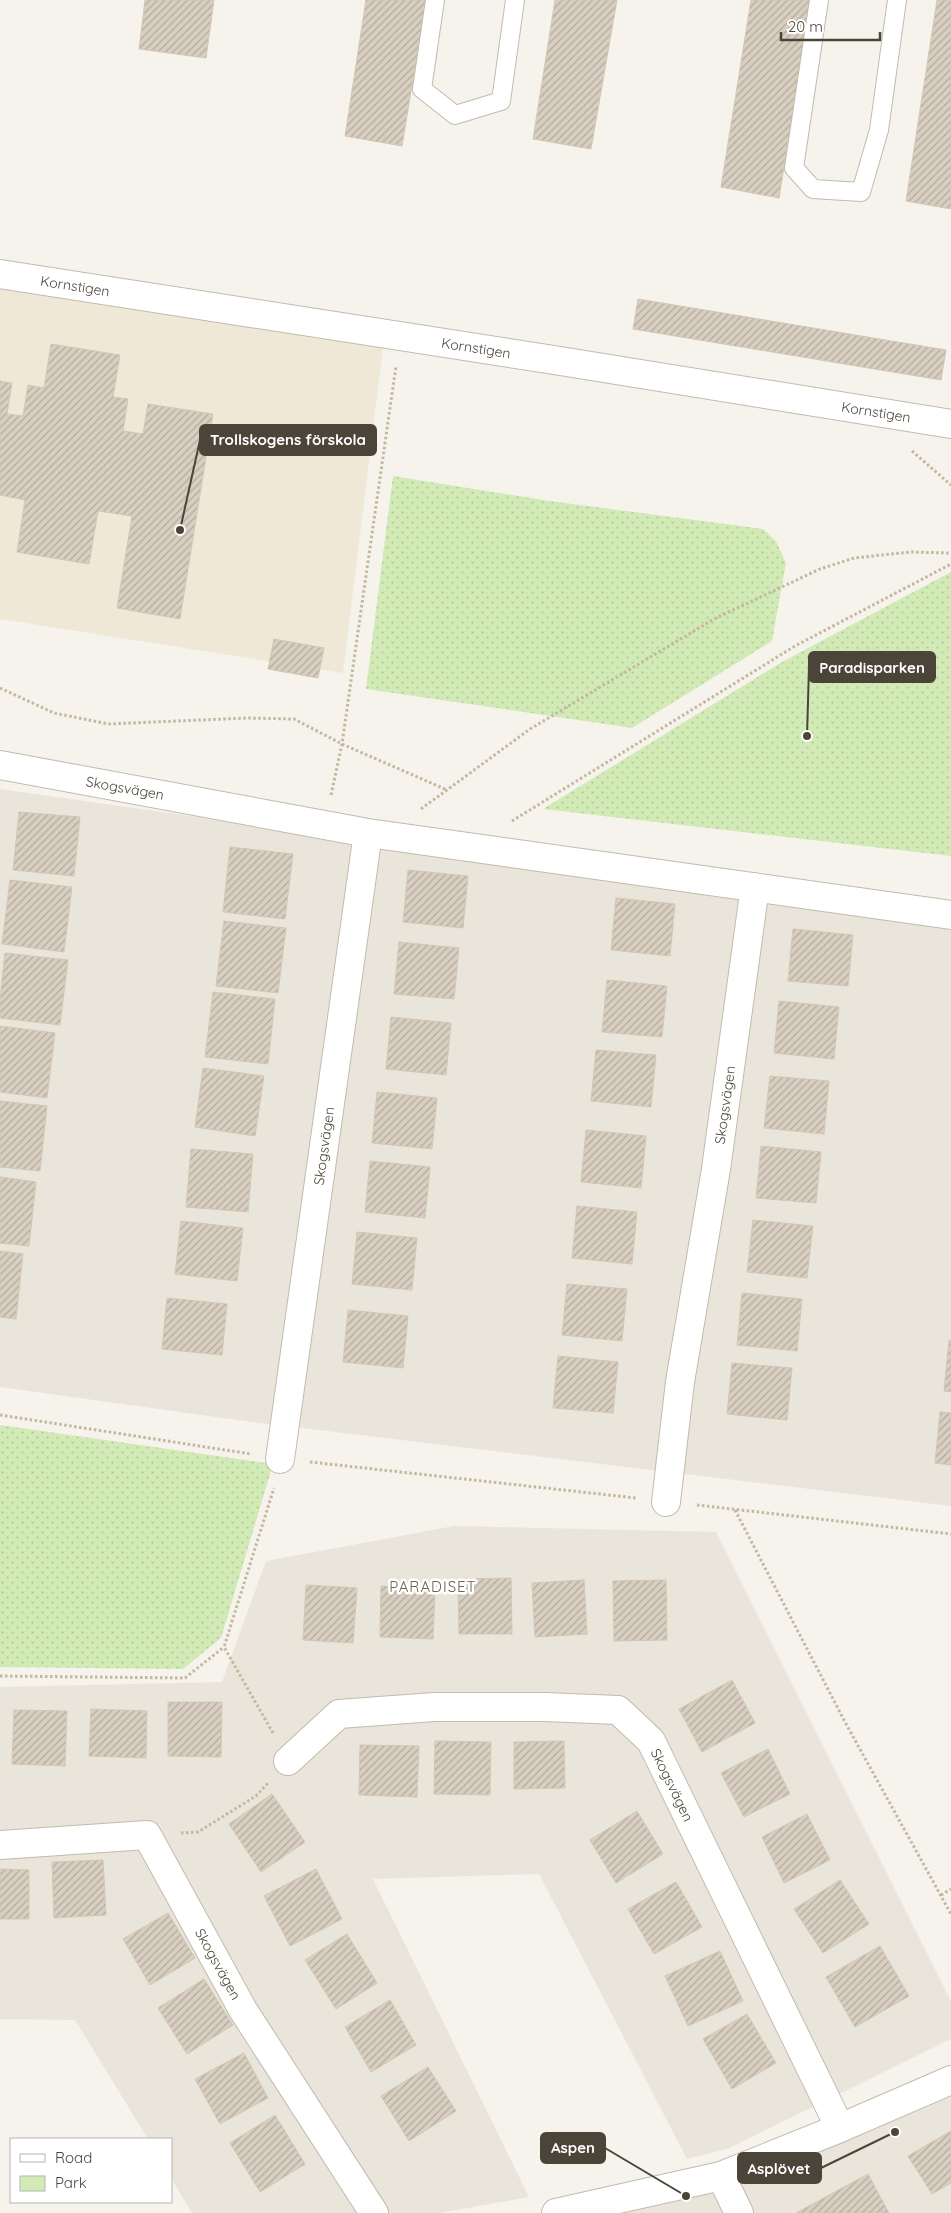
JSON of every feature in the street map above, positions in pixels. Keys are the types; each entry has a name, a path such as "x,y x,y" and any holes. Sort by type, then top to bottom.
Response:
{"street":[{"name":"Kornstigen","path":"0,274 951,424"},
{"name":"Skogsvägen","path":"0,765 377,834 951,915"},
{"name":"Skogsvägen","path":"280,1459 377,834"},
{"name":"Skogsvägen","path":"666,1502 680,1382 716,1169 755,887"},
{"name":"Skogsvägen","path":"288,1761 339,1714 434,1707 545,1706 618,1710 651,1741 840,2128"},
{"name":"Skogsvägen","path":"148,1835 243,2010 374,2213"},
{"path":"0,1845 148,1835"},
{"path":"556,2213 721,2176 840,2128 951,2080"},
{"path":"721,2176 738,2213"}],"lane":[{"path":"434,0 422,89 456,114 501,101 515,0"},
{"path":"819,0 794,168 813,189 860,192 879,130 897,0"}],"path":[{"path":"324,825 342,744 396,363"},
{"path":"377,834 447,790 530,728 714,619 820,569 854,558 910,552 951,553"},
{"path":"493,851 508,824 795,646 951,564"},
{"path":"0,688 54,713 108,724 247,718 294,719 342,744 447,790"},
{"path":"0,1415 280,1459 951,1534"},
{"path":"0,1676 185,1678 224,1647 275,1485 280,1459"},
{"path":"735,1510 845,1722 951,1914"},
{"path":"148,1835 198,1832 256,1796 288,1761 224,1647"},
{"path":"941,1895 951,1889"}],"shaded area":[{"path":"0,281 383,347 343,673 0,619"},
{"path":"0,789 951,924 951,1506 252,1422 0,1387"},
{"path":"454,1526 716,1532 951,2001 951,2039 727,2149 687,2159 539,1874 373,1879 529,2197 439,2213 192,2213 172,2180 172,2138 147,2138 75,2020 0,2019 0,1687 222,1682 266,1561"},
{"path":"951,2087 951,2213 743,2213 727,2177"},
{"path":"720,2179 736,2213 569,2213"}],"green space":[{"path":"393,476 550,501 763,529 776,541 786,563 772,641 632,728 366,689"},
{"path":"951,572 951,856 543,809 782,662"},
{"path":"0,1425 273,1464 221,1638 183,1669 0,1667"}],"building":[{"path":"145,0 214,0 206,58 139,49"},
{"path":"366,0 426,0 402,146 345,136"},
{"path":"555,0 617,0 591,149 533,139"},
{"path":"751,0 811,0 779,198 721,187"},
{"path":"937,0 951,0 951,209 906,201"},
{"path":"638,299 946,350 941,380 633,329"},
{"path":"51,344 120,355 113,397 128,399 123,431 143,434 148,404 213,414 180,619 117,608 132,516 98,511 89,564 17,552 25,500 0,495 0,381 12,383 7,414 23,416 28,385 44,388"},
{"path":"274,639 324,648 318,678 268,669"},
{"path":"19,812 80,817 74,876 13,870"},
{"path":"230,847 293,854 285,919 223,912"},
{"path":"408,870 468,876 463,928 403,922"},
{"path":"10,880 72,887 64,952 2,944"},
{"path":"616,898 675,904 670,956 611,950"},
{"path":"224,921 286,928 278,993 216,986"},
{"path":"793,929 853,935 848,986 788,981"},
{"path":"399,942 459,948 454,999 394,994"},
{"path":"5,953 68,960 60,1025 0,1018"},
{"path":"607,980 667,986 662,1037 602,1032"},
{"path":"213,992 275,999 268,1064 205,1057"},
{"path":"779,1001 839,1007 834,1059 774,1053"},
{"path":"391,1017 451,1023 446,1075 386,1069"},
{"path":"0,1026 55,1033 47,1098 0,1092"},
{"path":"596,1050 656,1055 651,1107 591,1101"},
{"path":"203,1068 264,1076 255,1136 195,1127"},
{"path":"770,1076 829,1081 824,1134 764,1128"},
{"path":"377,1092 437,1098 432,1149 372,1143"},
{"path":"0,1101 47,1106 40,1171 0,1167"},
{"path":"586,1130 646,1136 641,1188 581,1182"},
{"path":"761,1146 821,1152 816,1203 756,1198"},
{"path":"191,1149 253,1154 248,1212 186,1207"},
{"path":"370,1161 430,1167 425,1218 365,1212"},
{"path":"0,1177 36,1182 29,1246 0,1243"},
{"path":"577,1206 637,1212 632,1264 572,1258"},
{"path":"753,1220 813,1226 807,1278 747,1272"},
{"path":"181,1221 243,1228 237,1281 175,1274"},
{"path":"357,1232 417,1238 412,1290 352,1284"},
{"path":"0,1251 23,1254 16,1319 0,1317"},
{"path":"567,1284 627,1289 622,1341 562,1335"},
{"path":"742,1293 802,1299 797,1351 737,1345"},
{"path":"167,1298 227,1304 222,1355 162,1349"},
{"path":"348,1310 408,1316 403,1368 343,1362"},
{"path":"949,1340 951,1340 951,1392 944,1391"},
{"path":"558,1356 618,1362 613,1413 553,1408"},
{"path":"732,1363 792,1368 787,1420 727,1414"},
{"path":"940,1412 951,1413 951,1465 935,1463"},
{"path":"511,1578 512,1634 459,1634 458,1579"},
{"path":"584,1580 587,1634 535,1637 532,1583"},
{"path":"666,1580 667,1640 614,1641 613,1581"},
{"path":"306,1585 357,1588 353,1643 303,1640"},
{"path":"381,1586 435,1588 433,1639 380,1637"},
{"path":"732,1680 755,1723 702,1752 679,1709"},
{"path":"168,1702 222,1702 221,1757 168,1756"},
{"path":"91,1709 147,1711 146,1758 89,1756"},
{"path":"14,1710 67,1711 65,1766 12,1764"},
{"path":"435,1741 491,1742 490,1795 434,1794"},
{"path":"564,1741 565,1788 514,1789 514,1742"},
{"path":"360,1745 419,1746 417,1797 359,1795"},
{"path":"768,1749 790,1794 744,1817 721,1773"},
{"path":"272,1794 305,1842 261,1872 229,1824"},
{"path":"637,1811 663,1854 616,1883 590,1840"},
{"path":"807,1814 830,1860 784,1883 762,1837"},
{"path":"103,1860 106,1915 54,1918 52,1862"},
{"path":"0,1869 29,1870 29,1919 0,1919"},
{"path":"316,1869 342,1919 290,1946 264,1896"},
{"path":"840,1880 869,1924 823,1953 794,1909"},
{"path":"676,1882 702,1927 654,1954 628,1909"},
{"path":"168,1913 195,1958 150,1985 123,1939"},
{"path":"347,1934 377,1983 336,2009 305,1960"},
{"path":"880,1946 909,1996 855,2027 826,1977"},
{"path":"720,1951 743,2001 688,2026 665,1976"},
{"path":"204,1979 233,2025 187,2054 158,2008"},
{"path":"390,2000 416,2045 371,2072 345,2027"},
{"path":"747,2014 776,2063 732,2089 703,2039"},
{"path":"244,2053 268,2098 220,2124 195,2079"},
{"path":"428,2067 456,2111 409,2141 381,2096"},
{"path":"275,2115 305,2164 260,2192 230,2143"},
{"path":"951,2131 951,2183 932,2194 908,2156"},
{"path":"868,2174 889,2213 796,2213"}],"place":[{"name":"Trollskogens förskola","path":"180,530"},
{"name":"Paradisparken","path":"807,736"},
{"name":"Asplövet","path":"895,2132"},
{"name":"Aspen","path":"686,2196"}],"district":[{"name":"PARADISET","path":"433,1587"}]}
